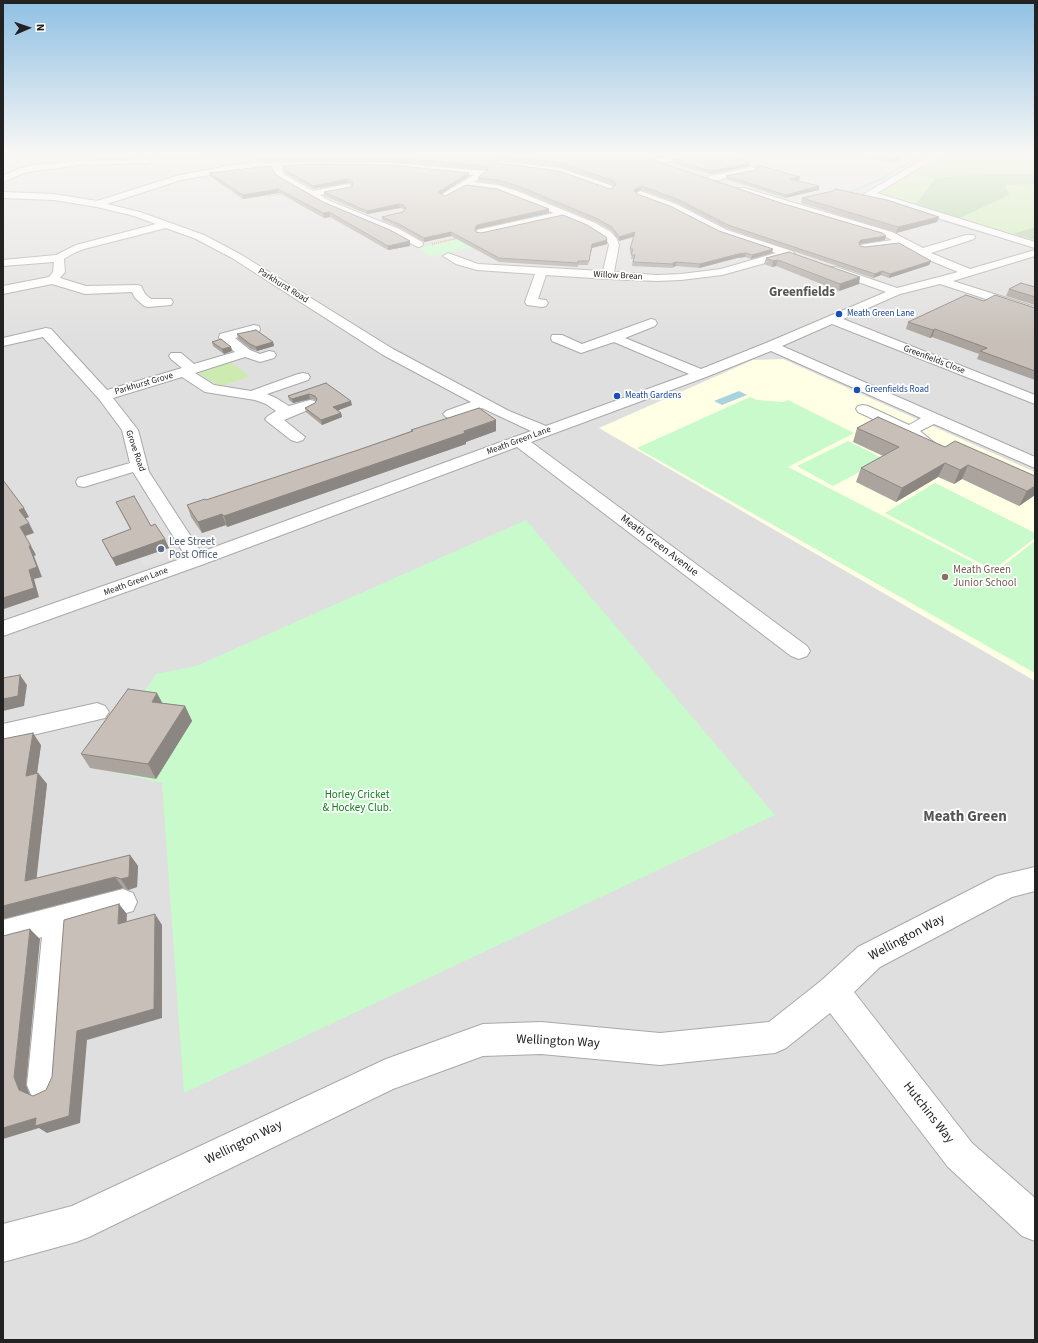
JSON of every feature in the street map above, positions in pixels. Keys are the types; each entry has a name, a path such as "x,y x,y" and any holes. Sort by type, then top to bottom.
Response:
{"street":[{"name":"Parkhurst Road","path":"144,217 200,237 236,256 388,352 504,414 544,431"},
{"path":"360,217 395,231 418,244"},
{"path":"367,220 380,217"},
{"path":"481,232 495,226 548,217"},
{"path":"569,217 600,230 612,239 614,245 608,276"},
{"path":"694,217 723,232 802,258"},
{"path":"809,220 818,217"},
{"path":"828,217 888,234 933,258 968,273"},
{"path":"943,217 1035,245"},
{"path":"3,263 59,258 80,247 166,225"},
{"path":"922,252 970,237"},
{"path":"864,247 903,242"},
{"name":"Willow Brean","path":"448,256 460,262 477,267 657,278 704,275 740,268 788,253"},
{"name":"Meath Green Lane","path":"3,629 197,560 700,374 771,346 896,292 1035,253"},
{"path":"54,280 59,272 59,258"},
{"path":"824,266 896,292"},
{"path":"518,302 537,303 542,272"},
{"path":"3,290 54,280 81,294 141,289 148,303 167,302"},
{"path":"939,280 1035,311"},
{"path":"557,338 581,349 614,338 645,320"},
{"name":"Greenfields Close","path":"833,320 1035,400"},
{"path":"254,328 225,337 245,353 260,358 269,355"},
{"name":"Grove Road","path":"3,342 46,332 104,396 130,430 142,472 197,560"},
{"path":"614,338 700,374"},
{"path":"771,346 1035,463"},
{"name":"Parkhurst Grove","path":"104,396 245,353"},
{"path":"176,356 188,371"},
{"name":"Parkhurst Grove","path":"188,371 210,389 255,395 271,401 280,415 298,437"},
{"path":"230,405 303,377"},
{"path":"451,414 483,403"},
{"path":"280,415 310,404"},
{"path":"863,409 910,431 935,450"},
{"path":"910,431 933,418"},
{"name":"Meath Green Avenue","path":"519,441 799,652"},
{"path":"84,482 140,465"},
{"path":"3,733 97,712"},
{"name":"Wellington Way","path":"3,1242 76,1224 386,1076 483,1040 541,1038 660,1049 775,1037 833,991 869,957 1007,885 1035,879"},
{"path":"3,934 123,902"},
{"path":"44,1085 58,919"},
{"name":"Hutchins Way","path":"833,991 960,1155 1035,1223"}],"path":[{"path":"429,244 483,232 481,232"}],"shaded area":[{"path":"3,217 1035,217 1035,1340 3,1340"},
{"name":"Meath Green Junior School","path":"783,359 1035,472 1035,681 599,428 753,360"},
{"path":"166,550 170,557 145,566 141,559"}],"green space":[{"path":"963,217 1035,217 1035,227 1013,234 960,218"},
{"path":"1035,227 1035,240 1013,234"},
{"path":"478,234 502,240 432,257 417,248"},
{"path":"229,361 249,375 248,377 222,386 216,384 199,373 201,369"},
{"path":"750,397 757,400 784,402 788,400 854,433 788,467 994,573 1035,541 1035,673 637,448"},
{"path":"848,441 884,459 833,486 797,466"},
{"path":"935,483 1035,533 1035,538 993,570 885,513"},
{"name":"Horley Cricket & Hockey Club.","path":"526,520 775,815 184,1093 162,783 95,768 156,674 196,666"}],"water":[{"path":"739,391 747,395 722,405 714,401"}],"building":[{"path":"337,217 358,217 390,230 410,241 388,246"},
{"path":"382,217 514,217 477,225 475,228 476,232 481,233 555,217 567,217 587,225 606,237 607,240 592,244 589,261 578,261 578,263 499,258 451,232 424,238 399,224"},
{"path":"593,217 691,217 719,231 773,249 752,255 746,253 738,254 700,264 676,262 673,264 633,262 635,255 631,255 633,249 630,249 635,232 619,237 612,227"},
{"path":"712,217 827,217 882,233 886,236 861,240 859,242 860,246 865,247 899,243 931,261 890,274 882,271 875,274 728,225"},
{"path":"864,217 939,217 898,227"},
{"path":"789,252 860,277 840,284 778,260 773,261 766,258"},
{"path":"1021,283 1035,287 1035,297 1009,289"},
{"path":"966,295 984,301 995,295 1035,308 1035,371 980,351 987,348 935,329 933,330 908,322"},
{"path":"256,330 273,342 256,347 237,334"},
{"path":"221,339 231,347 222,349 212,342"},
{"path":"326,383 351,401 333,407 341,413 321,420 305,408 315,403 317,399 315,396 309,394 292,399 288,396"},
{"path":"479,408 496,420 464,431 465,433 224,516 222,514 198,522 187,505 358,450 413,431 411,430"},
{"path":"878,417 945,447 955,441 1035,476 1035,486 1027,491 968,465 960,470 945,463 902,488 861,468 899,447 857,428"},
{"path":"3,480 24,508 19,510 29,523 20,527 31,546 29,546 37,567 29,570 34,588 3,598"},
{"path":"134,496 151,526 155,524 165,539 112,558 102,540 131,529 116,502"},
{"path":"20,675 18,696 3,699 3,678"},
{"path":"128,689 157,693 152,702 185,706 148,764 81,754"},
{"path":"33,733 26,776 38,773 25,881 130,855 129,877 121,879 115,877 3,906 3,739"},
{"path":"119,904 118,924 155,914 154,1009 77,1031 69,1116 35,1126 36,1118 3,1128 3,936 30,929 14,1077 19,1090 33,1096 46,1090 52,1077 64,920"}],"waterway":[{"path":"932,217 989,234"}],"place":[{"name":"Meath Green Lane","path":"839,314"},
{"name":"Greenfields Road","path":"857,390"},
{"name":"Meath Gardens","path":"617,396"},
{"name":"Lee Street Post Office","path":"161,549"},
{"name":"Meath Green Junior School","path":"945,577"}],"district":[{"name":"Greenfields","path":"802,293"},
{"name":"Meath Green","path":"965,818"}]}
